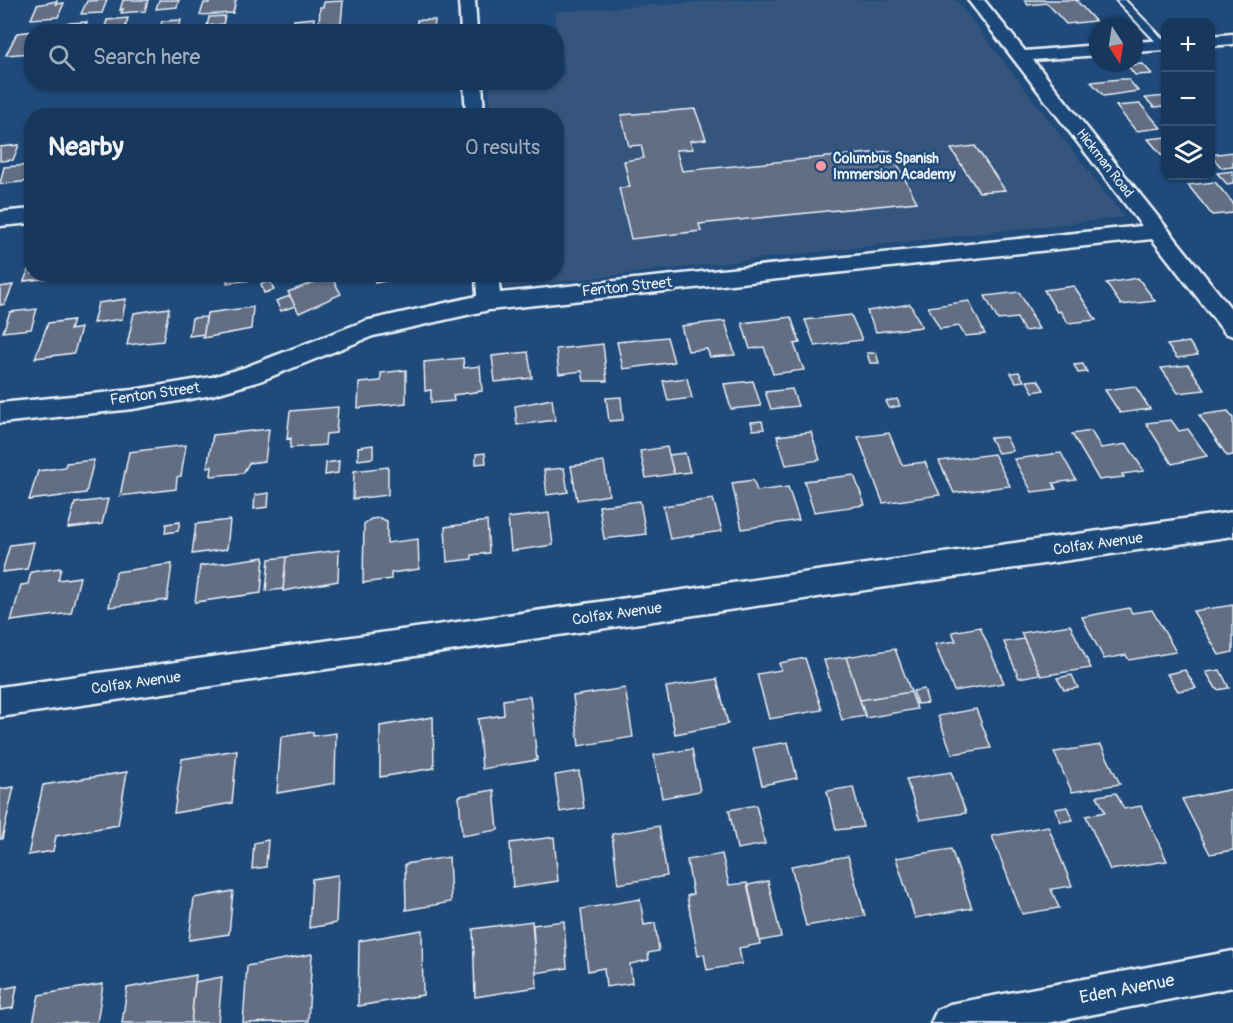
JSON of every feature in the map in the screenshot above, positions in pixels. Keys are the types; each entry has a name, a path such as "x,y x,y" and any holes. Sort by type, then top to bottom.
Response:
{"street":[{"path":"467,0 468,24"},
{"name":"Hickman Road","path":"976,0 1233,327"},
{"path":"1215,41 1233,39"},
{"path":"1143,46 1161,45"},
{"path":"1021,56 1089,51"},
{"path":"473,90 475,108"},
{"path":"0,219 24,217"},
{"name":"Fenton Street","path":"0,413 138,398 210,386 246,377 365,330 420,315 489,302 1158,231"},
{"path":"488,282 489,302"},
{"name":"Colfax Avenue","path":"0,702 1233,525"},
{"name":"Eden Avenue","path":"950,1023 1233,969"}],"lane":[{"path":"1120,0 1161,41"}],"shaded area":[{"name":"Columbus Spanish Immersion Academy","path":"728,0 956,0 1124,217 564,281 564,108 491,108 489,90 564,90 564,24 556,24 554,12"},
{"name":"Columbus Spanish Immersion Academy","path":"504,282 556,282 504,288"}],"building":[{"path":"107,0 102,13 81,14 87,1"},
{"path":"123,0 148,0 145,11 121,13"},
{"path":"159,0 179,0 177,7 156,9"},
{"path":"209,0 236,0 233,13 200,15 204,3 209,3"},
{"path":"1024,0 1076,0 1092,18 1089,18 1089,22 1066,24 1047,3 1028,5"},
{"path":"57,1 56,4 64,3 58,17 31,19 37,5"},
{"path":"343,1 341,23 319,24 320,7 323,7 324,2"},
{"path":"225,16 223,24 207,24 209,17"},
{"path":"128,18 126,24 106,24 107,20"},
{"path":"314,18 313,24 293,24 294,20"},
{"path":"181,20 180,24 161,24 162,21"},
{"path":"417,20 435,20 435,24 417,24"},
{"path":"87,22 86,24 66,23"},
{"path":"24,32 24,54 6,55 17,33"},
{"path":"1143,64 1152,74 1135,75 1133,72 1143,72"},
{"path":"1128,79 1138,91 1104,96 1091,82"},
{"path":"1161,96 1161,106 1154,107 1145,98"},
{"path":"1140,104 1161,128 1136,131 1116,106"},
{"path":"695,109 706,139 690,141 693,149 676,150 682,171 890,151 917,202 699,224 701,231 631,239 619,188 630,187 624,161 644,158 641,145 629,146 621,115"},
{"path":"1161,138 1161,154 1148,139"},
{"path":"19,145 13,160 0,161 0,147"},
{"path":"975,146 1005,190 979,192 951,149"},
{"path":"1233,152 1233,167 1222,168 1215,160 1215,154"},
{"path":"24,166 24,182 0,184 4,167"},
{"path":"1233,171 1233,183 1227,184 1217,173"},
{"path":"1215,182 1233,203 1233,213 1212,215 1188,185"},
{"path":"1138,278 1155,301 1121,305 1106,283"},
{"path":"270,282 274,290 264,293 261,284"},
{"path":"315,282 334,282 341,294 299,313 288,292"},
{"path":"13,285 5,304 0,305 0,287"},
{"path":"1074,286 1096,320 1068,323 1060,311 1057,312 1044,290"},
{"path":"1019,292 1039,329 1024,331 1017,318 998,320 985,296"},
{"path":"290,296 295,306 281,311 276,301"},
{"path":"126,299 122,319 93,323 98,303"},
{"path":"969,301 985,334 965,336 959,326 940,329 928,307"},
{"path":"910,304 922,327 876,332 867,311"},
{"path":"253,307 251,329 203,338 207,313"},
{"path":"169,308 163,341 127,345 134,313"},
{"path":"37,309 31,329 3,332 10,312"},
{"path":"851,315 862,340 815,346 805,320"},
{"path":"206,317 204,334 189,336 192,318"},
{"path":"791,317 800,343 794,344 804,370 773,374 764,347 750,349 742,323"},
{"path":"73,320 70,330 81,328 74,353 35,358 48,323"},
{"path":"725,321 735,355 710,357 707,349 688,351 681,326"},
{"path":"667,337 674,362 623,369 617,342"},
{"path":"1189,342 1198,355 1177,358 1167,345"},
{"path":"603,344 607,381 584,381 582,371 559,374 556,349"},
{"path":"528,352 532,378 495,382 492,356"},
{"path":"867,353 876,353 879,363 870,363"},
{"path":"463,358 464,368 480,366 482,391 453,395 454,401 431,403 431,390 425,391 424,362"},
{"path":"1083,364 1087,372 1078,373 1074,365"},
{"path":"1188,365 1205,390 1178,393 1161,368"},
{"path":"406,370 406,403 358,408 359,383 381,381 381,373"},
{"path":"1019,372 1024,381 1016,382 1011,373"},
{"path":"687,378 692,398 668,401 663,381"},
{"path":"1038,380 1044,390 1033,392 1027,381"},
{"path":"753,381 761,406 731,409 724,384"},
{"path":"1135,386 1150,409 1120,413 1105,390"},
{"path":"792,389 798,406 771,409 765,392"},
{"path":"621,397 623,420 609,421 606,398"},
{"path":"552,399 555,420 517,425 515,406"},
{"path":"897,399 900,406 889,408 886,401"},
{"path":"338,407 336,433 326,434 325,445 290,448 291,438 287,439 290,411"},
{"path":"1228,411 1233,418 1233,455 1227,456 1199,415"},
{"path":"1171,420 1179,431 1188,429 1207,456 1172,464 1146,423"},
{"path":"762,421 764,429 753,430 751,422"},
{"path":"269,429 265,461 249,463 243,473 211,476 212,466 207,467 213,435"},
{"path":"1091,431 1101,448 1127,444 1144,471 1122,474 1124,477 1099,480 1072,434"},
{"path":"811,432 820,460 786,465 777,436"},
{"path":"889,433 902,465 925,462 940,495 883,503 858,437"},
{"path":"1006,437 1013,451 998,453 990,438"},
{"path":"186,445 181,476 177,477 176,489 120,496 129,452"},
{"path":"373,445 373,458 358,460 358,447"},
{"path":"667,447 674,474 646,478 640,451"},
{"path":"485,453 486,463 476,464 476,454"},
{"path":"685,453 690,472 674,474 669,455"},
{"path":"1061,453 1076,480 1053,483 1056,489 1032,492 1014,459"},
{"path":"994,454 1010,486 954,493 939,461"},
{"path":"94,460 86,493 29,500 38,471 65,467 66,463"},
{"path":"339,461 338,473 325,475 326,463"},
{"path":"604,462 609,495 577,500 571,466"},
{"path":"388,467 388,495 353,499 354,471"},
{"path":"564,468 568,492 547,495 544,470"},
{"path":"854,475 865,505 814,512 804,481"},
{"path":"753,480 757,491 788,487 799,520 742,529 732,483"},
{"path":"269,493 268,507 254,509 255,495"},
{"path":"108,499 102,524 68,528 75,503"},
{"path":"713,499 722,531 670,539 663,506"},
{"path":"640,501 646,534 604,539 599,506"},
{"path":"549,513 553,545 511,551 508,518"},
{"path":"380,518 387,521 387,543 418,539 419,569 391,573 391,579 363,583 364,524 371,519"},
{"path":"230,520 227,549 192,554 196,524"},
{"path":"487,521 489,553 472,555 472,559 447,562 445,527"},
{"path":"180,522 178,531 165,533 166,524"},
{"path":"34,542 27,569 2,572 10,545"},
{"path":"339,550 338,581 283,591 286,557"},
{"path":"264,557 261,593 195,602 200,566"},
{"path":"286,557 283,589 266,591 269,559"},
{"path":"172,564 167,600 109,607 116,572"},
{"path":"61,568 58,580 80,577 71,613 11,621 21,585 28,584 31,572"},
{"path":"1233,605 1233,652 1219,655 1193,611"},
{"path":"1129,608 1132,613 1152,610 1176,652 1129,660 1126,655 1104,659 1082,617"},
{"path":"1070,625 1091,668 1041,676 1021,633"},
{"path":"980,627 1004,683 954,691 935,644 956,641 952,632"},
{"path":"1024,639 1040,674 1019,678 1004,642"},
{"path":"895,649 911,692 860,700 846,657"},
{"path":"846,657 865,716 842,720 824,660"},
{"path":"805,658 822,710 769,719 757,674 781,670 779,663"},
{"path":"1185,670 1196,688 1178,691 1167,674"},
{"path":"1220,670 1229,688 1217,690 1206,672"},
{"path":"1072,675 1078,688 1064,690 1057,678"},
{"path":"717,679 728,724 675,734 666,687"},
{"path":"625,688 633,737 579,746 573,696"},
{"path":"924,689 928,703 917,704 913,691"},
{"path":"911,692 917,709 866,718 860,700"},
{"path":"530,696 537,760 482,769 478,719 504,715 503,700"},
{"path":"976,709 991,748 952,754 938,716"},
{"path":"433,717 434,768 380,777 380,726"},
{"path":"313,732 313,736 336,733 335,783 277,793 281,737"},
{"path":"788,742 797,778 762,785 753,748"},
{"path":"1101,745 1120,784 1072,792 1054,752"},
{"path":"692,749 700,791 662,798 654,755"},
{"path":"237,750 232,803 174,813 182,759"},
{"path":"579,771 584,808 560,812 555,775"},
{"path":"127,772 118,825 56,836 53,851 28,855 43,785"},
{"path":"951,772 966,813 920,820 906,779"},
{"path":"14,787 2,839 0,839 0,789"},
{"path":"853,787 863,827 836,830 827,791"},
{"path":"1233,789 1233,850 1210,854 1182,799"},
{"path":"494,790 498,830 462,836 459,796"},
{"path":"1116,793 1124,809 1141,806 1167,861 1110,870 1086,816 1105,812 1097,796"},
{"path":"756,805 765,844 737,849 729,810"},
{"path":"1067,807 1073,820 1061,822 1055,809"},
{"path":"659,826 667,876 618,884 612,834"},
{"path":"1048,826 1072,886 1051,889 1059,908 1022,914 992,836"},
{"path":"554,837 558,881 513,888 510,843"},
{"path":"268,840 266,867 252,869 254,843"},
{"path":"951,849 972,908 915,918 896,858"},
{"path":"722,854 729,885 747,883 760,944 739,948 742,964 707,970 704,954 698,956 687,896 693,894 687,860"},
{"path":"848,856 865,916 806,926 791,866"},
{"path":"449,857 451,902 406,910 405,864"},
{"path":"338,875 336,923 309,928 312,879"},
{"path":"768,881 781,937 760,941 748,885"},
{"path":"233,891 229,934 189,940 194,898"},
{"path":"640,899 644,925 655,923 659,951 648,953 649,960 630,964 632,983 606,987 604,968 588,971 581,909"},
{"path":"532,921 537,987 475,997 473,929"},
{"path":"564,921 567,968 536,973 533,925"},
{"path":"422,930 423,995 358,1006 359,941"},
{"path":"312,954 308,1021 243,1023 247,966"},
{"path":"196,975 191,1023 122,1023 127,988"},
{"path":"222,977 218,1023 191,1023 195,982"},
{"path":"103,984 97,1023 33,1023 39,995"},
{"path":"17,986 13,1008 0,1010 2,989"}],"place":[{"name":"Columbus Spanish Immersion Academy","path":"821,166"}]}
